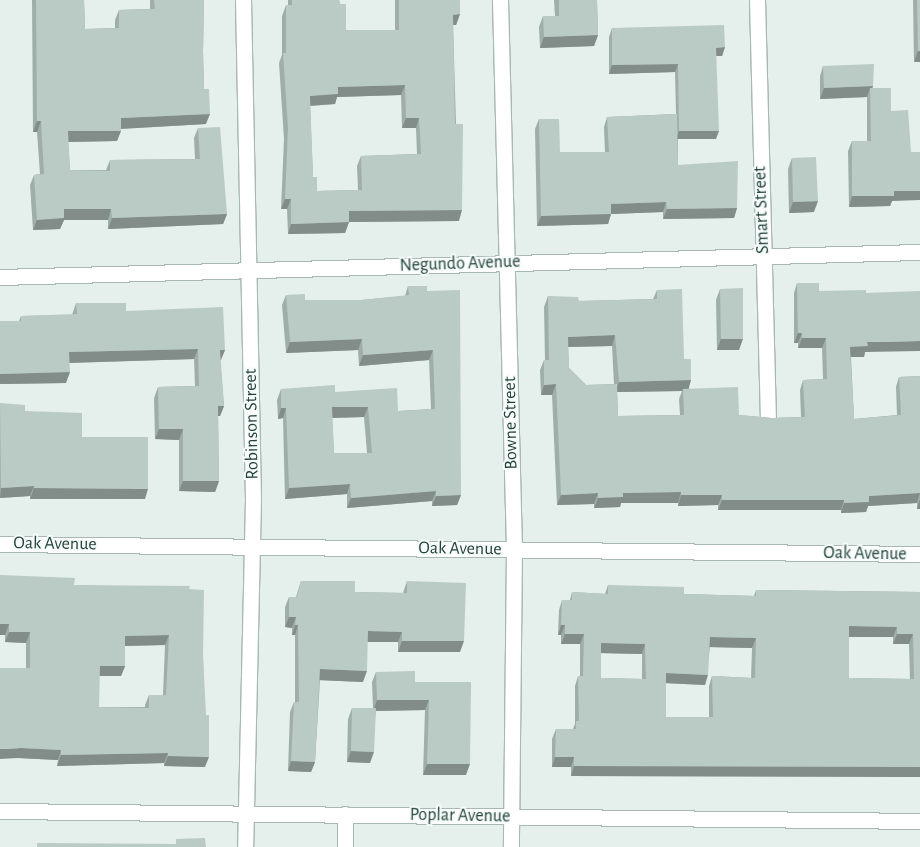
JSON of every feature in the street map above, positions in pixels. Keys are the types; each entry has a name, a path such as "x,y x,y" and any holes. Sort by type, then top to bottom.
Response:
{"street":[{"name":"Robinson Street","path":"243,0 250,270 253,547 245,847"},
{"name":"Bowne Street","path":"500,0 514,550 511,847"},
{"name":"Smart Street","path":"757,0 768,419"},
{"name":"Negundo Avenue","path":"0,277 920,252"},
{"name":"Oak Avenue","path":"0,544 920,554"},
{"name":"Poplar Avenue","path":"0,811 920,821"},
{"path":"345,814 345,847"}],"building":[{"path":"36,0 84,0 85,29 119,28 119,10 155,9 154,0 204,0 204,89 209,89 210,114 121,118 121,131 68,131 70,170 110,171 110,160 200,159 198,128 220,127 227,214 112,218 111,209 64,209 64,218 37,220 34,175 44,174 41,121 37,121"},
{"path":"292,0 339,0 340,4 346,4 346,30 399,30 399,0 460,0 460,14 453,15 455,124 463,124 462,210 349,211 349,222 291,224 291,199 285,199 288,128 283,53 286,53 286,5 292,5","holes":["405,85 406,118 419,118 421,154 361,156 362,190 317,191 317,177 313,177 310,96 338,94 338,87"]},
{"path":"559,0 597,0 598,35 544,37 543,16 559,16"},
{"path":"917,0 920,0 920,51 918,51"},
{"path":"724,25 725,47 716,48 719,131 679,131 678,64 612,65 612,28"},
{"path":"874,64 873,86 824,88 823,66"},
{"path":"870,88 891,88 891,111 908,110 911,152 920,152 920,191 894,191 894,196 852,196 852,141 871,141"},
{"path":"677,114 678,165 738,161 737,208 667,209 666,202 611,204 611,214 541,216 539,119 559,119 560,152 609,152 607,117"},
{"path":"816,157 818,201 793,202 792,158"},
{"path":"797,283 819,283 819,291 866,290 866,293 920,291 920,341 867,342 868,346 850,347 854,419 901,415 899,377 920,376 920,493 869,496 869,502 844,503 844,500 722,500 722,495 681,495 681,492 623,493 623,497 598,498 598,493 561,495 556,384 544,385 544,360 549,360 548,296 578,297 579,301 657,299 657,290 682,289 684,359 691,359 691,380 619,382 615,335 568,337 569,368 586,385 617,384 618,416 684,415 683,389 738,387 739,415 772,418 805,417 803,380 827,379 826,338 802,338 802,333 798,333"},
{"path":"408,286 427,286 427,291 460,290 461,495 436,496 436,491 351,498 350,484 289,488 286,408 281,408 281,389 335,385 335,392 397,388 398,411 435,409 433,350 363,355 362,339 290,342 286,295 305,294 305,300 361,300 409,295","holes":["332,407 368,407 372,453 334,453"]},
{"path":"743,288 743,339 721,339 720,289"},
{"path":"76,303 126,303 126,311 223,307 225,350 220,350 224,406 218,406 219,481 183,481 183,429 159,429 158,387 199,386 198,349 69,352 70,372 0,374 0,321 21,321 21,316 77,314"},
{"path":"0,403 25,405 25,411 82,413 82,437 148,437 148,489 34,488 34,486 1,488"},
{"path":"0,575 75,578 74,585 190,586 189,589 204,590 203,656 206,715 209,715 209,757 168,756 168,753 61,755 61,750 0,749 0,668 30,668 30,632 9,632 9,624 0,624","holes":["169,635 166,695 149,695 149,708 99,707 100,666 125,666 125,636"]},
{"path":"301,581 355,581 355,592 407,593 407,581 466,583 464,641 402,641 402,632 368,631 367,671 320,669 315,762 291,761 294,702 299,702 298,625 295,625 296,617 289,617 289,597 297,597"},
{"path":"608,585 684,587 684,594 756,596 756,590 920,592 920,767 574,766 574,757 555,757 556,729 576,729 576,721 579,721 578,676 583,676 584,634 565,634 565,625 561,625 562,600 572,600 572,592 608,594","holes":["849,626 897,627 897,634 913,634 914,679 849,678","710,637 756,638 755,678 712,676 713,717 666,717 666,673 708,675","601,643 645,644 646,679 601,678"]},
{"path":"415,671 415,682 471,682 470,764 427,764 429,700 377,700 376,672"},
{"path":"352,708 376,708 374,752 351,751"},
{"path":"205,838 206,847 37,847 37,843 176,844 176,839"}]}
